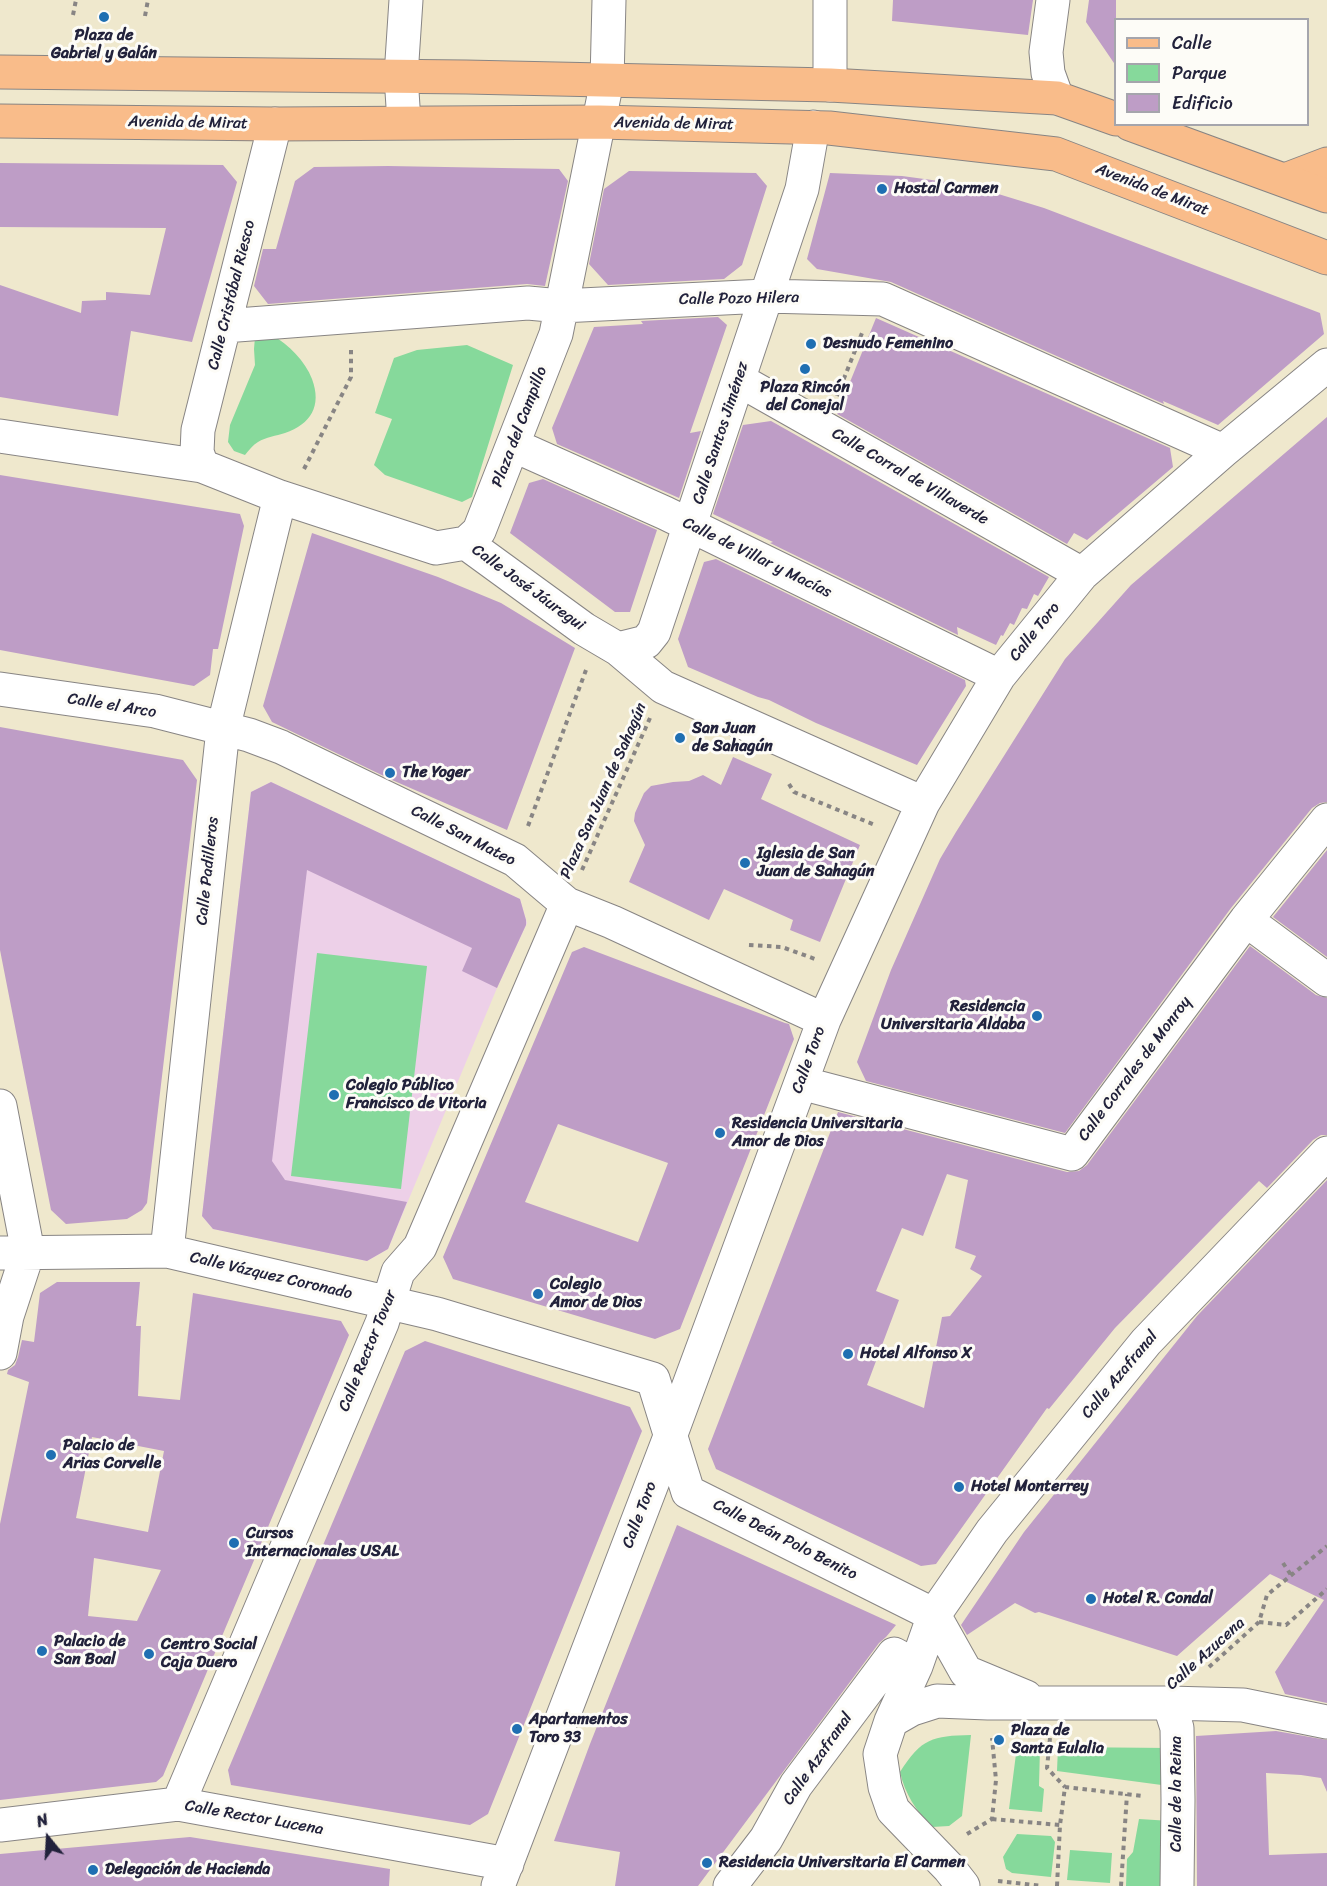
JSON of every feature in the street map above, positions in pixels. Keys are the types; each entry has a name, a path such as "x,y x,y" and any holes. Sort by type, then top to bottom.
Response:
{"main road":[{"path":"0,72 401,76 830,85 1057,98 1114,118"},
{"name":"Avenida de Mirat","path":"0,121 275,124 599,122 813,127 1056,154 1327,258"},
{"path":"1136,126 1327,196"},
{"path":"1285,180 1327,164"}],"street":[{"path":"404,122 401,76 406,0"},
{"name":"Plaza del Campillo","path":"466,543 479,531 556,334 608,81 609,0"},
{"path":"830,0 830,85"},
{"path":"1053,0 1046,52 1048,73 1057,98"},
{"name":"Calle Cristóbal Riesco","path":"202,466 196,452 198,430 275,124"},
{"name":"Calle Santos Jiménez","path":"618,649 646,642 654,632 802,189 813,127"},
{"name":"Calle Pozo Hilera","path":"224,326 528,303 561,306 765,296 883,299 1223,451"},
{"name":"Calle Toro","path":"502,1875 671,1434 824,1020 922,803 999,676 1082,574 1223,451 1327,365"},
{"name":"Calle Corral de Villaverde","path":"739,380 1082,574"},
{"name":"Calle José Jáuregui","path":"0,436 202,466 290,488 436,548 466,543 584,629 618,649 663,687 922,803"},
{"name":"Calle de Villar y Macías","path":"513,446 690,525 999,676"},
{"name":"Calle Padilleros","path":"167,1251 223,729 290,488"},
{"name":"Calle el Arco","path":"0,689 155,711 223,729"},
{"name":"Calle San Mateo","path":"223,729 249,735 280,747 515,860 567,904 623,927 824,1020"},
{"name":"Calle Corrales de Monroy","path":"801,1083 1072,1154 1246,920 1327,820"},
{"name":"Calle Rector Tovar","path":"178,1804 368,1356 389,1303 398,1272 420,1247 567,904"},
{"path":"1246,920 1327,980"},
{"path":"0,1106 14,1252 8,1316 0,1353"},
{"name":"Calle Azafranal","path":"934,1616 992,1531 1146,1342 1327,1153"},
{"name":"Calle Vázquez Coronado","path":"14,1252 167,1251 437,1314 653,1379 671,1434"},
{"name":"Calle Deán Polo Benito","path":"671,1434 688,1492 934,1616"},
{"path":"934,1616 880,1754 885,1787 893,1810 949,1868 977,1883"},
{"path":"934,1616 966,1672 1047,1703"},
{"name":"Calle Azafranal","path":"730,1886 766,1839 796,1785 894,1654 916,1666"},
{"path":"891,1721 912,1709 937,1701 1243,1705 1327,1722"},
{"name":"Calle de la Reina","path":"1169,1703 1177,1728 1177,1886"},
{"name":"Calle Rector Lucena","path":"0,1825 178,1804 502,1875"}],"path":[{"path":"73,15 76,0"},
{"path":"145,16 148,0"},
{"path":"843,384 876,299"},
{"path":"290,488 351,377 351,316"},
{"path":"515,860 588,666"},
{"name":"Plaza San Juan de Sahagún","path":"567,904 663,687"},
{"path":"842,812 869,823"},
{"path":"782,947 811,957"},
{"name":"Calle Azucena","path":"1169,1703 1259,1622 1267,1595 1327,1546"},
{"path":"1283,1563 1292,1575"},
{"name":"Calle Azucena","path":"1259,1622 1286,1625 1327,1589"},
{"path":"1047,1703 1047,1768 1065,1787 1178,1800"},
{"path":"992,1732 996,1780 992,1819"},
{"path":"1057,1886 1060,1825 1065,1787"},
{"path":"1121,1886 1127,1794"},
{"path":"967,1834 992,1819 1060,1825"},
{"path":"977,1883 1042,1886"}],"shaded area":[{"name":"Colegio Público Francisco de Vitoria","path":"271,782 520,899 527,923 497,988 388,1249 367,1261 213,1229 202,1216 251,792"}],"green space":[{"path":"272,335 290,349 305,366 315,389 315,406 302,425 261,440 245,455 234,451 228,442 230,425 255,365 255,337"},
{"path":"467,345 513,365 472,497 462,502 385,475 374,465 392,419 375,413 394,358 417,350"},
{"path":"317,953 427,966 401,1189 291,1176"},
{"path":"971,1735 962,1816 949,1826 932,1827 912,1802 900,1772 915,1752 929,1741 947,1736"},
{"path":"1017,1746 1038,1746 1040,1748 1039,1786 1044,1789 1042,1812 1009,1809"},
{"path":"1058,1747 1170,1748 1169,1786 1057,1771"},
{"path":"1139,1819 1171,1821 1170,1886 1126,1886 1127,1859 1133,1852"},
{"path":"1017,1834 1051,1836 1055,1842 1051,1877 1012,1873 1006,1869 1003,1857"},
{"path":"1070,1850 1112,1853 1110,1883 1067,1880"}],"building":[{"path":"893,0 1033,0 1028,35 892,21"},
{"path":"1089,0 1116,0 1114,63 1086,22"},
{"path":"0,163 223,165 237,182 192,342 131,331 118,416 0,397 0,285 81,313 82,301 106,300 106,292 150,295 166,228 0,227"},
{"path":"314,167 559,169 568,181 545,286 527,284 268,304 254,286 263,249 276,249 295,181"},
{"path":"629,171 756,173 767,186 742,265 724,279 608,285 589,264 604,189"},
{"path":"830,173 902,176 969,185 1044,208 1320,313 1324,334 1218,425 1163,401 1164,404 891,282 817,269 807,259"},
{"path":"718,317 727,325 690,433 701,431 679,498 557,444 552,428 594,327 643,324 641,321"},
{"path":"876,318 1170,448 1173,467 1087,540 1074,533 1067,544 837,414"},
{"path":"1327,417 1327,802 1312,808 1231,908 1065,1133 866,1081 857,1062 891,970 940,859 1065,659 1131,585"},
{"path":"771,421 1049,577 1038,596 1034,594 1027,609 1022,608 1014,625 1010,623 996,645 957,627 958,635 713,514 743,425"},
{"path":"0,475 240,514 244,526 218,649 213,649 210,675 194,686 0,650"},
{"path":"543,479 657,530 630,612 615,612 510,533 529,483"},
{"path":"312,533 438,577 501,603 575,648 507,830 392,780 272,722 263,706"},
{"path":"716,559 965,680 966,686 917,765 688,667 678,639 704,562"},
{"path":"0,727 183,760 197,780 147,1203 142,1210 127,1219 66,1224 51,1210 0,950"},
{"name":"Iglesia de San Juan de Sahagún","path":"733,757 772,774 761,799 860,845 820,942 790,930 793,920 724,889 709,920 629,882 645,845 634,821 644,793 651,786 689,781 703,775 721,785"},
{"path":"271,782 520,899 526,920 526,925 497,988 462,971 472,948 307,870 272,1161 285,1180 407,1202 388,1249 367,1261 213,1229 202,1216 251,792"},
{"path":"1327,850 1327,957 1273,917"},
{"path":"1250,946 1316,995 1327,998 1327,1135 1321,1135 1313,1140 1267,1188 1259,1181 1115,1328 1049,1409 1047,1408 936,1564 921,1566 716,1469 708,1449 838,1112 1067,1172 1079,1171 1087,1165","holes":["947,1174 968,1180 955,1248 976,1256 970,1269 982,1276 950,1316 942,1317 924,1408 867,1385 899,1300 876,1291 902,1228 923,1236"]},
{"path":"584,947 789,1024 794,1039 680,1329 655,1339 453,1279 443,1257 572,952","holes":["558,1124 668,1163 638,1242 525,1202"]},
{"path":"1327,1180 1327,1703 1285,1694 1275,1672 1324,1600 1270,1574 1177,1656 1039,1612 1035,1613 1015,1603 967,1635 961,1625 1024,1532 1197,1316"},
{"path":"57,1282 140,1282 136,1326 141,1326 138,1396 180,1400 193,1293 341,1321 349,1335 163,1776 156,1782 0,1800 0,1524 29,1382 7,1374 8,1370 15,1365 22,1340 34,1342 40,1293","holes":["92,1437 164,1451 148,1532 76,1518","94,1558 161,1570 137,1621 88,1616"]},
{"path":"425,1341 630,1407 642,1431 488,1814 470,1825 231,1785 228,1770 405,1351"},
{"path":"677,1525 896,1625 879,1643 698,1886 615,1886 620,1852 554,1841"},
{"path":"1276,1731 1327,1740 1327,1792 1321,1778 1266,1773 1269,1855 1327,1853 1327,1886 1197,1886 1196,1736"},
{"path":"190,1837 390,1869 389,1886 0,1886 0,1854"}],"place":[{"name":"Plaza de Gabriel y Galán","path":"104,17"},
{"name":"Hostal Carmen","path":"882,189"},
{"name":"Desnudo Femenino","path":"811,344"},
{"name":"Plaza Rincón del Conejal","path":"805,369"},
{"name":"San Juan de Sahagún","path":"680,738"},
{"name":"The Yoger","path":"390,773"},
{"name":"Iglesia de San Juan de Sahagún","path":"745,863"},
{"name":"Residencia Universitaria Aldaba","path":"1037,1016"},
{"name":"Colegio Público Francisco de Vitoria","path":"334,1095"},
{"name":"Residencia Universitaria Amor de Dios","path":"720,1133"},
{"name":"Colegio Amor de Dios","path":"538,1294"},
{"name":"Hotel Alfonso X","path":"848,1354"},
{"name":"Palacio de Arias Corvelle","path":"51,1455"},
{"name":"Hotel Monterrey","path":"959,1487"},
{"name":"Cursos Internacionales USAL","path":"234,1543"},
{"name":"Hotel R. Condal","path":"1091,1599"},
{"name":"Palacio de San Boal","path":"42,1651"},
{"name":"Centro Social Caja Duero","path":"149,1654"},
{"name":"Apartamentos Toro 33","path":"517,1729"},
{"name":"Plaza de Santa Eulalia","path":"999,1740"},
{"name":"Residencia Universitaria El Carmen","path":"707,1863"},
{"name":"Delegación de Hacienda","path":"93,1870"}]}
